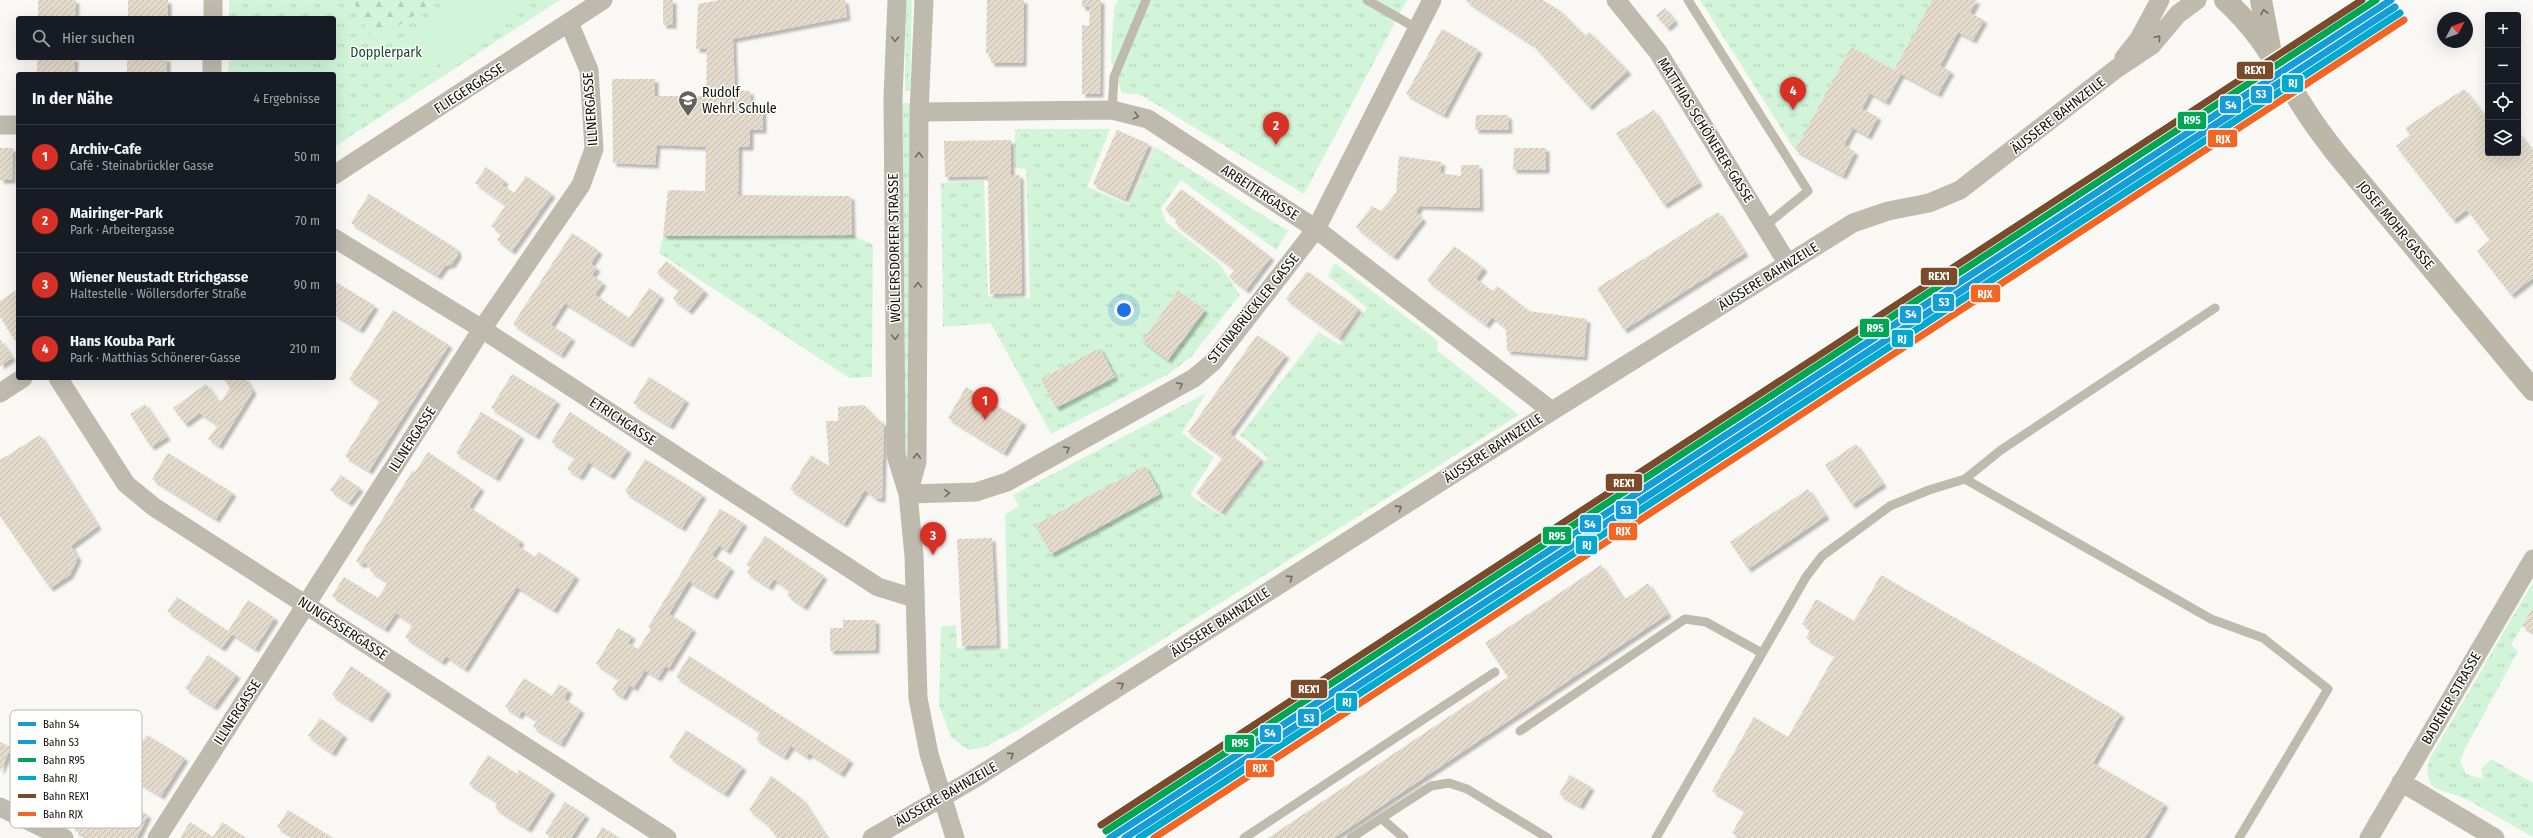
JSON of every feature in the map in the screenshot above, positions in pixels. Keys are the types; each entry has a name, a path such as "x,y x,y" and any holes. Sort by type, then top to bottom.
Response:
{"street":[{"path":"213,0 213,16"},
{"name":"FLIEGERGASSE","path":"336,175 603,0"},
{"name":"WÖLLERSDORFER STRASSE","path":"897,0 893,98 896,456 908,494 914,556 918,698 929,754 955,838"},
{"name":"WÖLLERSDORFER STRASSE","path":"908,494 917,462 919,112 924,0"},
{"name":"STEINABRÜCKLER GASSE","path":"908,494 976,492 1007,482 1194,378 1213,362 1316,229 1432,0"},
{"name":"MATTHIAS SCHÖNERER-GASSE","path":"1616,0 1658,52 1788,264"},
{"name":"ÄUSSERE BAHNZEILE","path":"2116,69 2139,39 2160,0"},
{"name":"ÄUSSERE BAHNZEILE","path":"872,838 977,777 1552,410 1853,223 1888,211 1929,203 1960,190 2116,69 2152,45 2178,14 2197,0"},
{"name":"JOSEF MOHR-GASSE","path":"2225,0 2245,18 2270,51 2307,114 2336,152 2533,390"},
{"name":"JOSEF MOHR-GASSE","path":"2261,0 2270,51"},
{"name":"ILLNERGASSE","path":"157,838 482,329 582,185 594,149 589,70 569,23"},
{"path":"212,60 212,72"},
{"name":"ARBEITERGASSE","path":"919,112 1112,110 1148,119 1316,229 1552,410"},
{"path":"0,125 16,125"},
{"name":"ETRICHGASSE","path":"336,239 482,329 878,587 914,598"},
{"path":"0,393 20,380"},
{"name":"NUNGESSERGASSE","path":"59,380 126,484 154,507 667,838"},
{"name":"BADENER STRASSE","path":"2369,838 2533,559"},
{"path":"2401,782 2495,838"},
{"path":"0,808 10,813"},
{"path":"43,828 64,838"}],"lane":[{"path":"1112,110 1114,77 1146,0"},
{"path":"1367,0 1418,29"},
{"path":"1688,0 1808,191 1765,226"},
{"path":"1656,838 1806,577 1822,556 1890,506 1929,490 1965,478 2001,450 2215,308"},
{"path":"1965,478 2211,619 2263,638 2328,689 2239,838"},
{"path":"1520,731 1685,619 1706,622 1762,653"},
{"path":"1244,838 1495,672"},
{"path":"1351,838 1431,786 1449,783 1467,789 1548,838"},
{"path":"1381,818 1404,838"}],"green space":[{"name":"Dopplerpark","path":"229,0 560,0 336,146 336,72 228,72 229,60 336,60 336,16 229,16"},
{"path":"353,0 439,0 373,42"},
{"path":"463,0 518,0 524,9 410,83 388,49"},
{"path":"906,0 912,0 910,91 905,91"},
{"path":"1118,0 1407,0 1304,194 1141,95 1122,93 1111,61 1114,7"},
{"path":"1700,0 1932,0 1894,70 1851,47 1795,150"},
{"path":"903,103 910,103 908,462 903,463"},
{"path":"1015,129 1110,129 1087,187 1129,205 1155,147 1288,231 1276,250 1181,180 1161,208 1166,222 1220,264 1240,295 1191,357 1167,375 1051,434 991,323 943,327 941,183 984,181 988,296 1030,298 1026,169 1015,168"},
{"path":"852,235 873,245 872,377 849,378 659,253 663,236"},
{"path":"1335,263 1438,341 1437,350 1519,415 1020,729 985,747 968,750 951,737 939,705 941,627 956,625 957,648 1008,649 1005,514 1019,506 1013,495 1206,393 1182,433 1214,457 1190,495 1223,517 1268,458 1240,435 1319,332 1340,345 1367,308 1328,276"},
{"path":"2533,582 2533,607 2511,645 2518,651 2460,761 2466,774 2483,779 2481,769 2491,759 2533,783 2533,837 2466,799 2434,788 2429,781 2427,770 2430,758"}],"building":[{"path":"38,0 76,0 75,16 38,16"},
{"path":"128,0 168,0 168,16 128,16"},
{"path":"663,0 673,0 673,25 663,25"},
{"name":"Rudolf Wehrl Schule","path":"720,0 845,0 847,17 733,39 735,90 750,91 751,103 763,104 763,130 750,130 750,147 739,147 738,195 851,196 852,235 663,236 668,190 705,191 706,147 657,145 655,165 613,163 612,79 655,79 655,96 706,96 707,49 696,49 698,4"},
{"path":"987,0 1024,0 1023,63 991,63 991,54 986,54"},
{"path":"1082,0 1101,0 1100,94 1082,94 1082,25 1089,26 1090,7 1082,7"},
{"path":"1465,0 1543,0 1560,11 1585,36 1589,32 1628,71 1589,107 1532,44"},
{"path":"1932,0 1977,0 1970,13 1984,20 1973,40 1958,32 1940,66 1951,71 1938,94 1901,74 1886,102 1870,93 1862,109 1878,117 1868,136 1853,128 1844,145 1855,152 1843,176 1795,150 1851,47 1894,70"},
{"path":"1665,8 1675,21 1667,28 1656,15"},
{"path":"1442,29 1479,50 1444,115 1406,94"},
{"path":"37,60 75,60 74,72 37,72"},
{"path":"127,60 167,60 167,72 127,72"},
{"path":"2464,89 2485,117 2485,156 2521,156 2521,136 2533,152 2533,278 2511,295 2477,251 2490,240 2467,210 2453,220 2396,146 2410,135 2405,128"},
{"path":"1654,110 1699,183 1664,205 1616,133"},
{"path":"1476,115 1508,115 1509,130 1475,130"},
{"path":"1117,130 1149,144 1125,199 1093,184"},
{"path":"1011,140 1011,175 1020,175 1022,293 990,294 988,176 945,177 944,141"},
{"path":"0,148 13,148 12,180 0,180"},
{"path":"1514,148 1546,148 1546,170 1513,170"},
{"path":"1399,156 1442,162 1440,173 1461,176 1461,165 1479,165 1480,208 1420,206 1416,212 1423,219 1394,257 1356,227 1372,206 1381,211 1396,193"},
{"path":"486,167 505,181 502,185 514,193 526,176 552,194 512,251 497,240 502,233 491,226 506,205 475,183"},
{"path":"1181,189 1271,257 1246,290 1229,277 1235,270 1175,223 1178,219 1165,210"},
{"path":"369,194 457,249 458,255 452,264 445,266 438,276 351,223"},
{"path":"1718,212 1745,253 1624,330 1597,288"},
{"path":"572,233 599,251 591,264 597,268 592,275 603,283 595,295 629,318 649,288 661,296 630,344 565,303 551,325 572,338 561,355 513,324"},
{"path":"1454,246 1484,268 1476,279 1493,291 1497,286 1529,311 1587,319 1584,357 1507,351 1506,328 1492,317 1486,325 1427,280"},
{"path":"666,261 705,291 689,311 673,299 679,290 657,273"},
{"path":"1307,271 1359,309 1339,338 1286,299"},
{"path":"336,282 375,306 360,330 336,315"},
{"path":"16,290 16,342 0,317 0,301"},
{"path":"1178,291 1205,310 1168,360 1142,341"},
{"path":"393,310 449,345 369,471 345,456 380,400 349,379"},
{"path":"1257,335 1286,355 1230,434 1261,459 1221,512 1196,493 1223,457 1188,432"},
{"path":"0,339 12,358 0,366"},
{"path":"1100,348 1115,377 1056,408 1041,379"},
{"path":"512,374 557,401 536,436 491,408"},
{"path":"649,377 686,400 670,426 633,403"},
{"path":"224,380 246,380 253,391 219,446 208,439 218,425 200,413 185,424 173,408 206,384 218,401 222,400 230,388"},
{"path":"966,387 1023,422 1004,453 948,418"},
{"path":"145,404 167,437 151,447 130,414"},
{"path":"864,405 880,422 884,422 882,499 875,498 865,490 844,524 790,489 811,455 829,466 826,421 838,421 838,407"},
{"path":"481,412 521,436 496,478 456,453"},
{"path":"570,412 628,450 611,476 589,462 580,477 567,469 575,457 551,442"},
{"path":"40,435 98,526 71,546 78,558 70,575 50,588 0,516 0,460"},
{"path":"1856,444 1883,484 1852,505 1825,465"},
{"path":"428,452 481,488 469,507 521,541 518,546 535,557 539,552 576,576 554,610 517,587 465,669 446,656 442,662 405,637 413,624 396,613 385,629 332,596 344,577 378,598 388,582 370,571 372,568 364,562 362,565 356,561 413,470 415,472"},
{"path":"168,453 233,493 216,519 152,479"},
{"path":"645,459 703,495 682,528 625,492"},
{"path":"1145,466 1160,494 1051,554 1035,525"},
{"path":"341,475 360,488 349,503 330,490"},
{"path":"1808,489 1826,516 1748,569 1730,542"},
{"path":"720,509 744,523 727,551 719,545 712,556 731,568 714,596 689,581 669,614 693,629 669,668 666,666 658,678 645,670 634,688 630,685 623,697 612,690 619,679 596,664 618,628 632,636 628,643 638,649 651,629 648,627"},
{"path":"765,536 824,576 804,607 787,595 790,590 774,579 769,587 747,573 751,567 746,565"},
{"path":"992,538 997,645 962,646 957,539"},
{"path":"1601,565 1624,600 1648,583 1668,614 1334,838 1268,838 1508,677 1485,643"},
{"path":"1881,575 2121,714 2093,763 2165,804 2145,838 1742,838 1732,833 1745,810 1712,791 1754,717 1788,737 1835,655 1806,638 1811,629 1802,624 1816,599 1854,621"},
{"path":"177,597 228,631 248,600 275,618 255,649 232,634 222,648 167,611"},
{"path":"2533,607 2533,632 2522,626"},
{"path":"843,620 876,620 876,650 830,651 830,628 843,628"},
{"path":"208,655 237,675 214,707 185,688"},
{"path":"689,656 850,760 841,774 809,753 807,757 791,746 784,757 756,739 761,732 676,677"},
{"path":"351,666 388,691 369,719 332,695"},
{"path":"524,678 552,696 559,684 569,690 564,699 581,710 561,744 533,727 537,720 522,711 519,716 505,707"},
{"path":"320,718 344,735 332,753 308,736"},
{"path":"686,730 743,767 725,794 669,757"},
{"path":"147,735 185,758 161,796 142,784 142,740 143,741"},
{"path":"0,742 10,747 10,749 0,772"},
{"path":"488,755 517,774 519,770 552,791 528,829 495,808 498,802 469,784"},
{"path":"1570,775 1591,787 1580,806 1559,794"},
{"path":"771,776 802,799 827,838 777,838 767,824 749,810"},
{"path":"565,802 586,815 571,838 552,838 545,833"},
{"path":"288,810 333,838 296,838 277,827"},
{"path":"142,812 148,815 142,828"},
{"path":"190,822 213,837 222,822 246,838 180,838"},
{"path":"602,827 620,838 596,838"},
{"path":"76,828 142,828 137,838 89,838 75,831"}],"rail line":[{"name":"REX1","path":"1101,825 2362,0"},
{"name":"R95","path":"1106,831 2376,0"},
{"name":"S4","path":"1110,838 2391,0"},
{"name":"S3","path":"1125,838 2395,7"},
{"name":"RJ","path":"1139,838 2400,13"},
{"name":"RJX","path":"1154,838 2404,20"}],"place":[{"name":"Hans Kouba Park","path":"1793,110"},
{"name":"Rudolf Wehrl Schule","path":"688,117"},
{"name":"Mairinger-Park","path":"1276,145"},
{"name":"Archiv-Cafe","path":"985,420"},
{"name":"Wiener Neustadt Etrichgasse","path":"933,555"}]}
